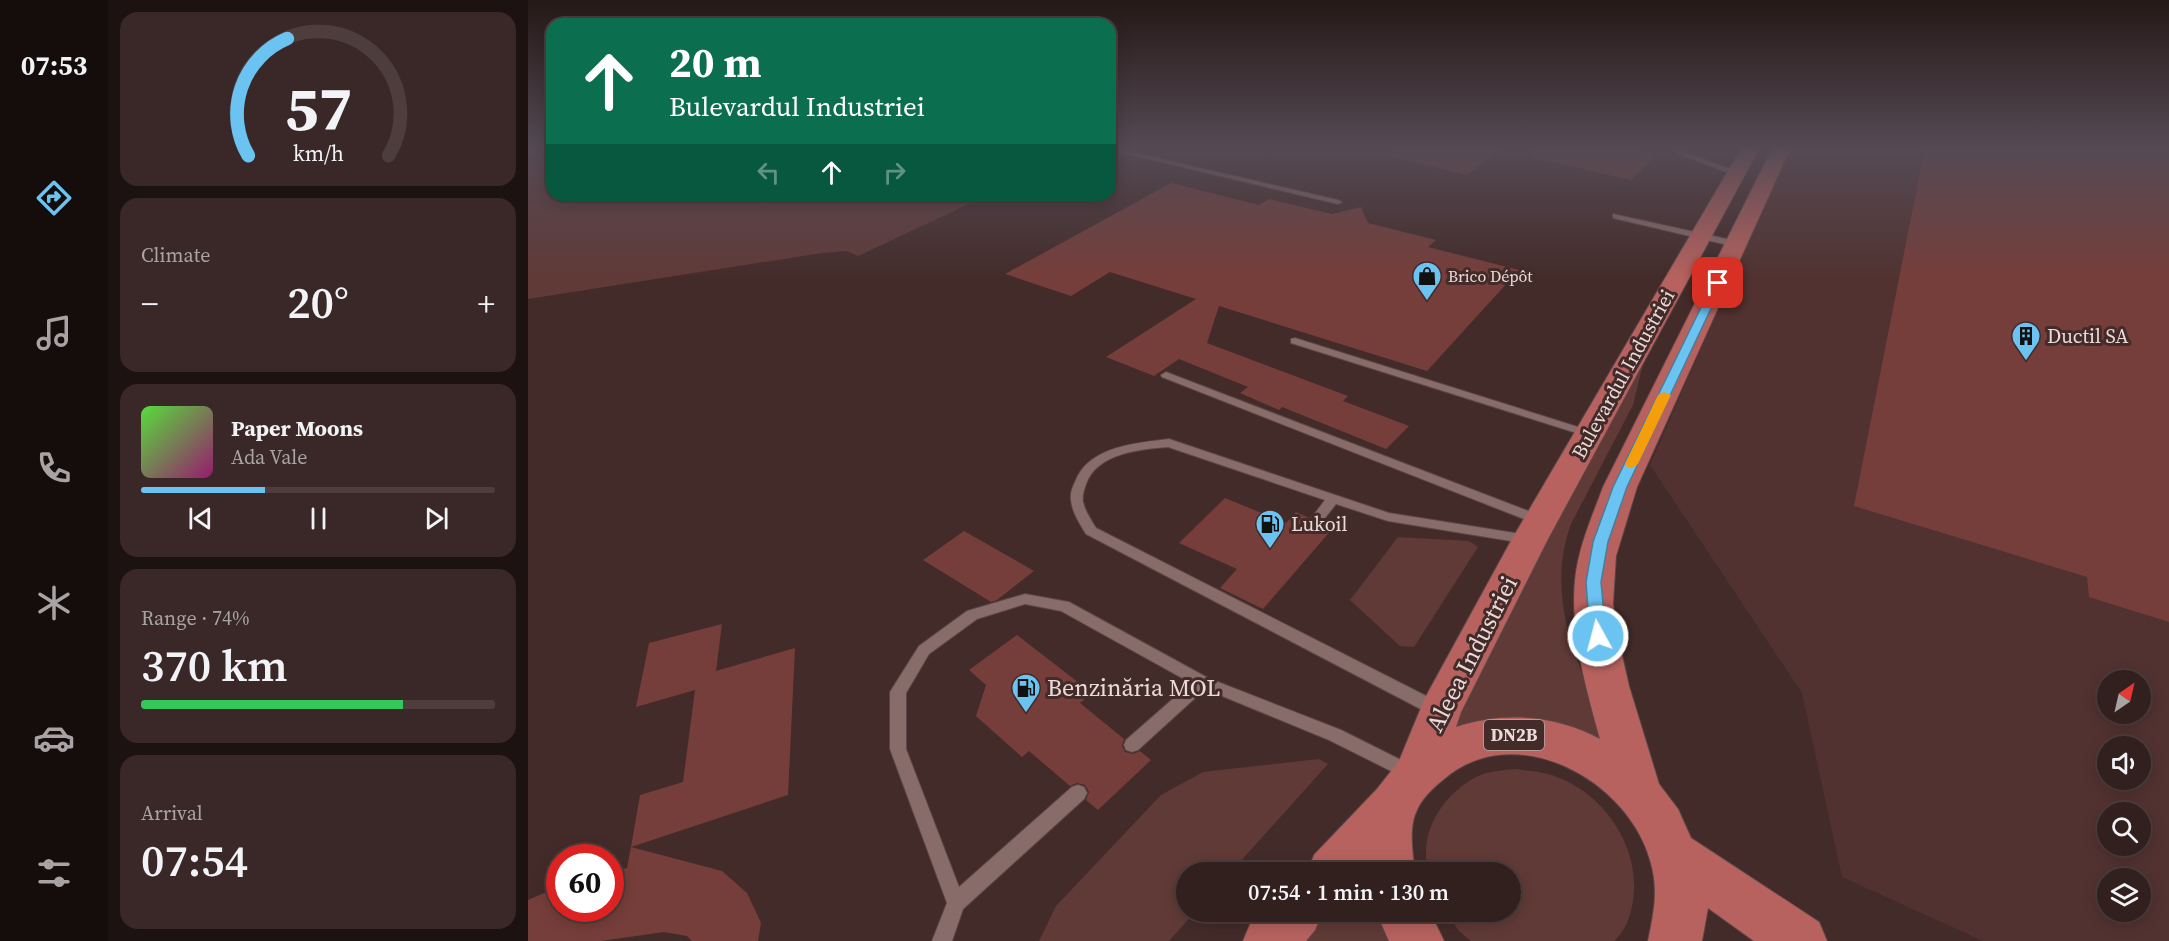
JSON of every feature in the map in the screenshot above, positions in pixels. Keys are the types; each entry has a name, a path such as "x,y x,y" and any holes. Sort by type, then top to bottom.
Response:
{"main road":[{"name":"Bulevardul Industriei","path":"1535,530 1727,191"},
{"name":"Bulevardul Industriei","path":"1638,792 1602,658 1594,614 1593,582 1600,542 1620,487 1761,191"},
{"name":"Aleea Industriei","path":"1409,784 1440,711 1535,530"},
{"name":"DN2B","path":"1342,862 1409,784 1445,751 1482,737 1522,734 1564,743 1603,762 1638,792 1661,822 1676,856 1682,902 1675,941"},
{"path":"1389,862 1388,847 1409,784"},
{"path":"1676,856 1800,941"},
{"path":"1270,941 1288,922"},
{"path":"1407,922 1417,941"}],"lane":[{"path":"1291,191 1338,202"},
{"path":"1616,216 1736,244"},
{"path":"1295,341 1590,434"},
{"path":"1166,375 1535,530"},
{"path":"1440,711 1249,607 1091,531 1081,512 1076,493 1086,473 1105,456 1132,446 1169,443 1388,517 1535,530"},
{"path":"1316,520 1332,498"},
{"path":"956,903 898,749 898,692 924,650 972,615 1025,599 1064,606 1203,682 1335,735 1409,784"},
{"path":"1132,745 1203,682"},
{"path":"942,941 956,903 1078,793"}],"shaded area":[{"path":"528,191 546,191 546,201 975,201 858,256 847,251 822,253 528,299"},
{"path":"1770,191 2169,191 2169,941 1983,941 1842,877 1802,693 1650,465"},
{"path":"1643,364 1633,405 1571,524 1563,555 1561,585 1572,643 1582,672 1619,757 1448,735 1546,541"},
{"path":"1398,537 1469,541 1478,547 1414,647 1400,646 1350,600"},
{"path":"1319,759 1328,764 1240,862 1176,862 1176,922 1186,922 1169,941 1039,941 1056,906 1161,795 1203,772"},
{"path":"1516,769 1540,772 1566,781 1598,803 1611,818 1629,853 1634,891 1629,918 1623,931 1614,941 1471,941 1459,931 1453,922 1521,922 1521,862 1427,862 1426,858 1431,828 1446,801 1470,781 1495,771"},
{"path":"1313,922 1388,922 1398,941 1297,941"}],"building":[{"path":"1157,191 1203,191 1259,205 1269,199 1332,214 1361,207 1368,223 1436,240 1428,247 1519,270 1427,371 1219,306 1207,343 1348,396 1343,401 1409,426 1386,449 1282,407 1279,410 1240,393 1248,387 1179,359 1154,376 1106,357 1196,299 1110,272 1071,296 1005,274"},
{"name":"Ductil SA","path":"1916,191 2169,191 2169,622 2089,597 2087,577 1854,506"},
{"path":"1225,498 1286,523 1296,512 1309,518 1309,522 1315,526 1323,524 1333,528 1263,609 1220,588 1237,569 1179,543"},
{"path":"964,531 1034,571 997,600 991,602 923,560"},
{"path":"722,624 716,671 795,648 788,795 631,847 640,795 683,782 695,690 636,707 649,643"},
{"path":"1017,635 1092,693 1080,703 1124,739 1122,746 1125,752 1133,754 1140,751 1151,760 1098,810 1086,800 1089,792 1085,785 1077,783 1070,786 1029,751 1022,757 976,716 986,685 969,670"},
{"path":"631,847 722,871 747,893 761,923 758,941 692,941 687,936 664,932 601,941 528,941 528,900 546,892 546,922 624,922 624,869 627,868"}],"slow traffic":[{"path":"1632,464 1664,395"}],"place":[{"name":"Brico Dépôt","path":"1427,302"},
{"name":"Ductil SA","path":"2026,362"},
{"name":"Lukoil","path":"1270,550"},
{"name":"Benzinăria MOL","path":"1026,714"}],"route":[{"path":"1598,636 1594,614 1593,582 1600,542 1620,487 1718,283"}]}
